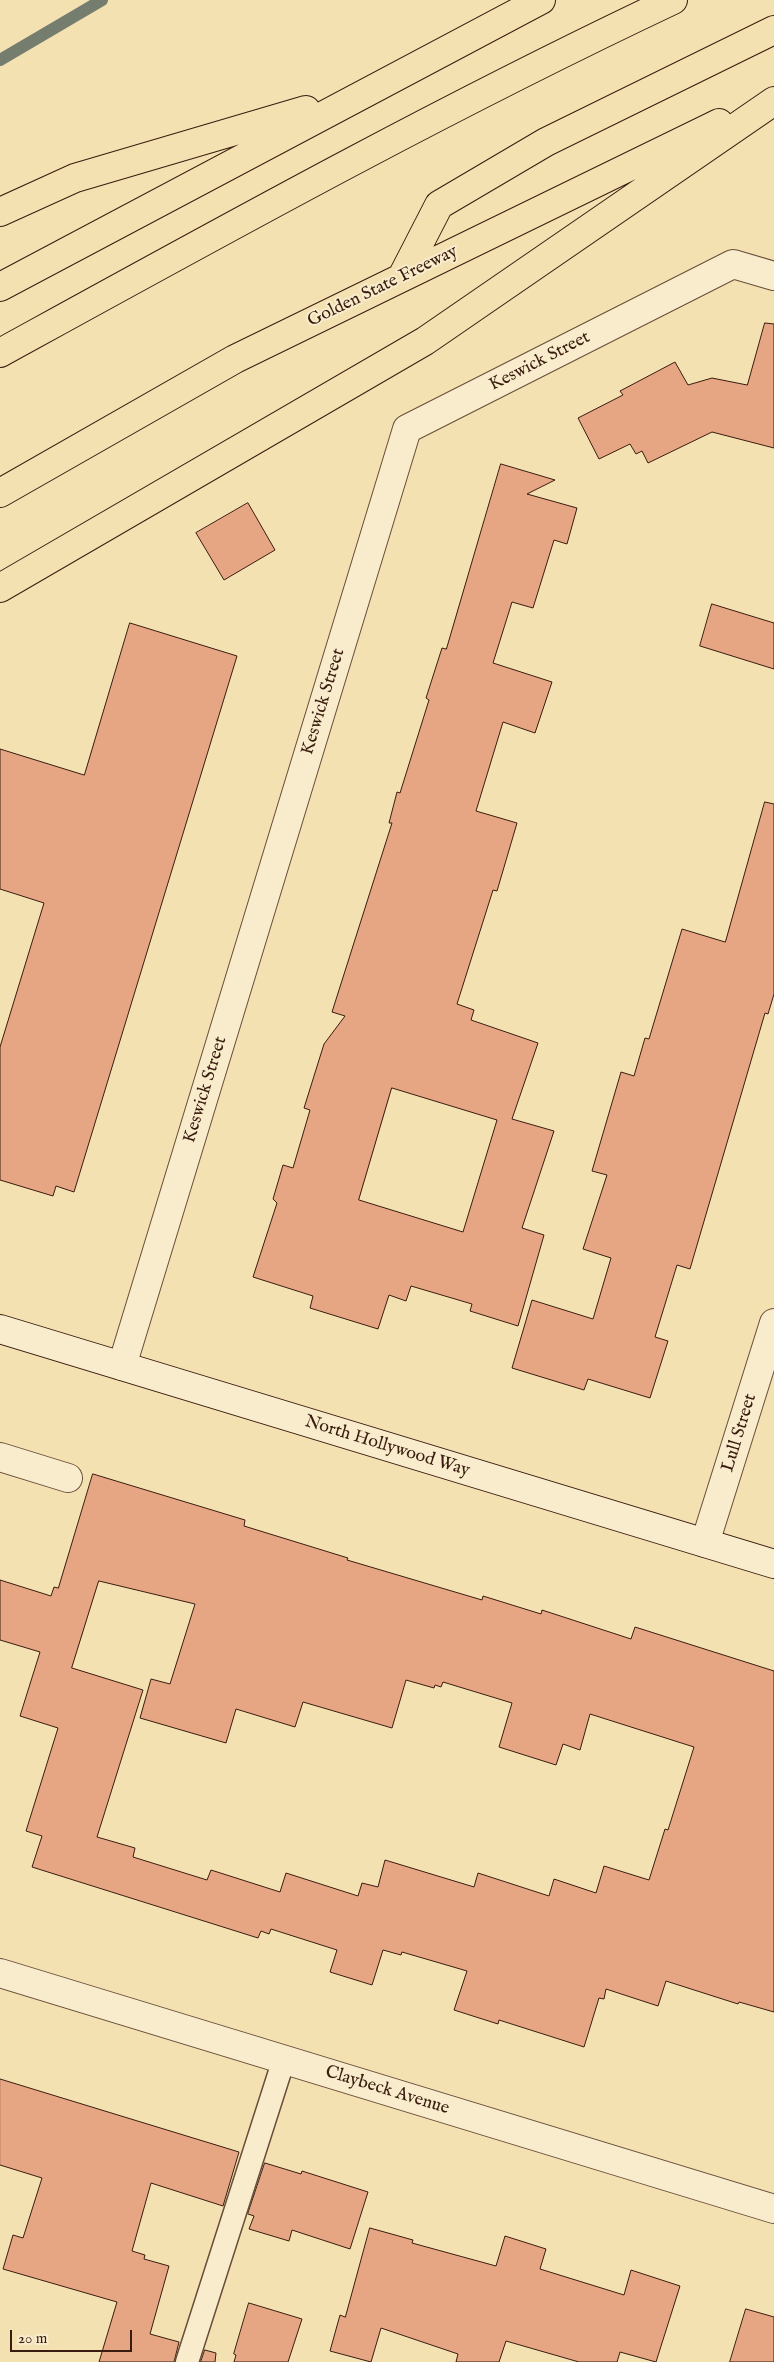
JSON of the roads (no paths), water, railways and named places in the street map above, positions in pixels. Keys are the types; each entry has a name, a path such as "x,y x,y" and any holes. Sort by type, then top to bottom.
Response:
{"highway":[{"path":"0,287 360,94 541,0"},
{"path":"0,353 275,202 590,39 673,0"},
{"path":"402,277 439,205 546,142 774,30"},
{"path":"0,212 75,178 360,94"},
{"name":"Golden State Freeway","path":"0,493 235,359 774,96"},
{"path":"0,588 425,341 774,101"}],"street":[{"name":"Keswick Street","path":"122,1366 407,428 733,264 774,276"},
{"name":"Lull Street","path":"705,1543 774,1323"},
{"name":"North Hollywood Way","path":"0,1329 774,1564"},
{"path":"0,1457 68,1478"},
{"name":"Claybeck Avenue","path":"0,1973 774,2209"}],"lane":[{"path":"187,2362 284,2059"}],"waterway":[{"path":"0,60 102,0"}]}
